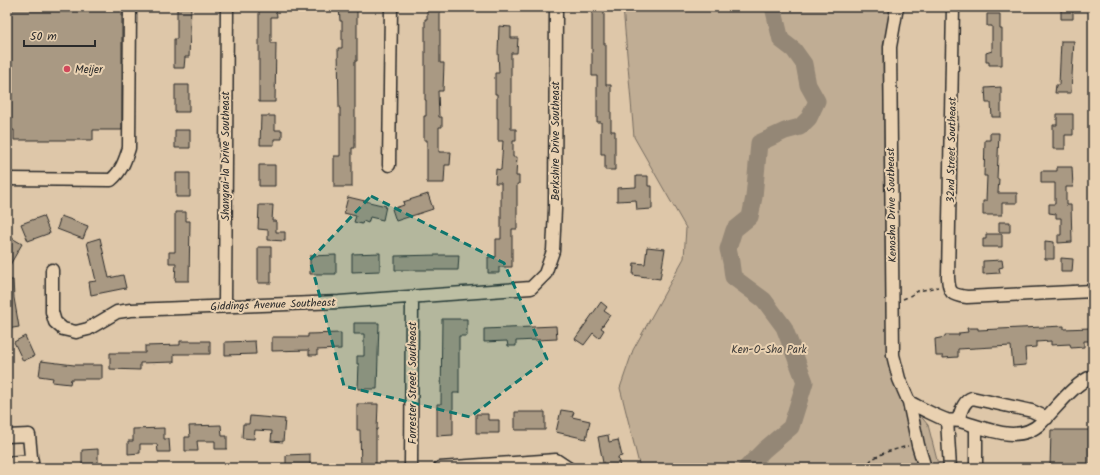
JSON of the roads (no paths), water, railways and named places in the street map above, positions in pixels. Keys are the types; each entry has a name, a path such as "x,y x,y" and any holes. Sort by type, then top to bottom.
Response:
{"street":[{"path":"7,179 111,180 117,175 126,158 129,148 130,7"},
{"name":"Shangrai-la Drive Southeast","path":"225,306 227,7"},
{"path":"389,165 391,7"},
{"name":"Berkshire Drive Southeast","path":"545,274 553,251 555,230 556,7"},
{"name":"Kenosha Drive Southeast","path":"897,7 890,47 893,354 899,379 909,402 918,445 925,468"},
{"name":"32nd Street Southeast","path":"953,7 950,290 956,296 967,297 1093,291"},
{"name":"Giddings Avenue Southeast","path":"52,270 52,312 55,322 63,329 76,332 88,329 117,312 131,310 339,302 531,288 545,274"},
{"name":"Forrester Street Southeast","path":"412,297 412,468"},
{"path":"909,402 953,420 1010,434 1021,433 1033,429 1047,418 1077,387 1093,376"},
{"path":"950,468 953,420 967,400 972,398 1032,411 1047,418"},
{"path":"976,426 976,468"},
{"path":"7,436 30,435 32,465 7,463"},
{"path":"440,468 556,460 568,468"}],"waterway":[{"path":"746,468 791,427 805,382 784,327 764,300 733,277 728,249 734,230 750,217 754,197 759,143 785,131 800,127 809,118 817,101 808,85 804,64 794,50 781,40 773,7"}],"place":[{"name":"Meijer","path":"67,69"}],"park label":[{"name":"Ken-O-Sha Park","path":"769,349"}]}
